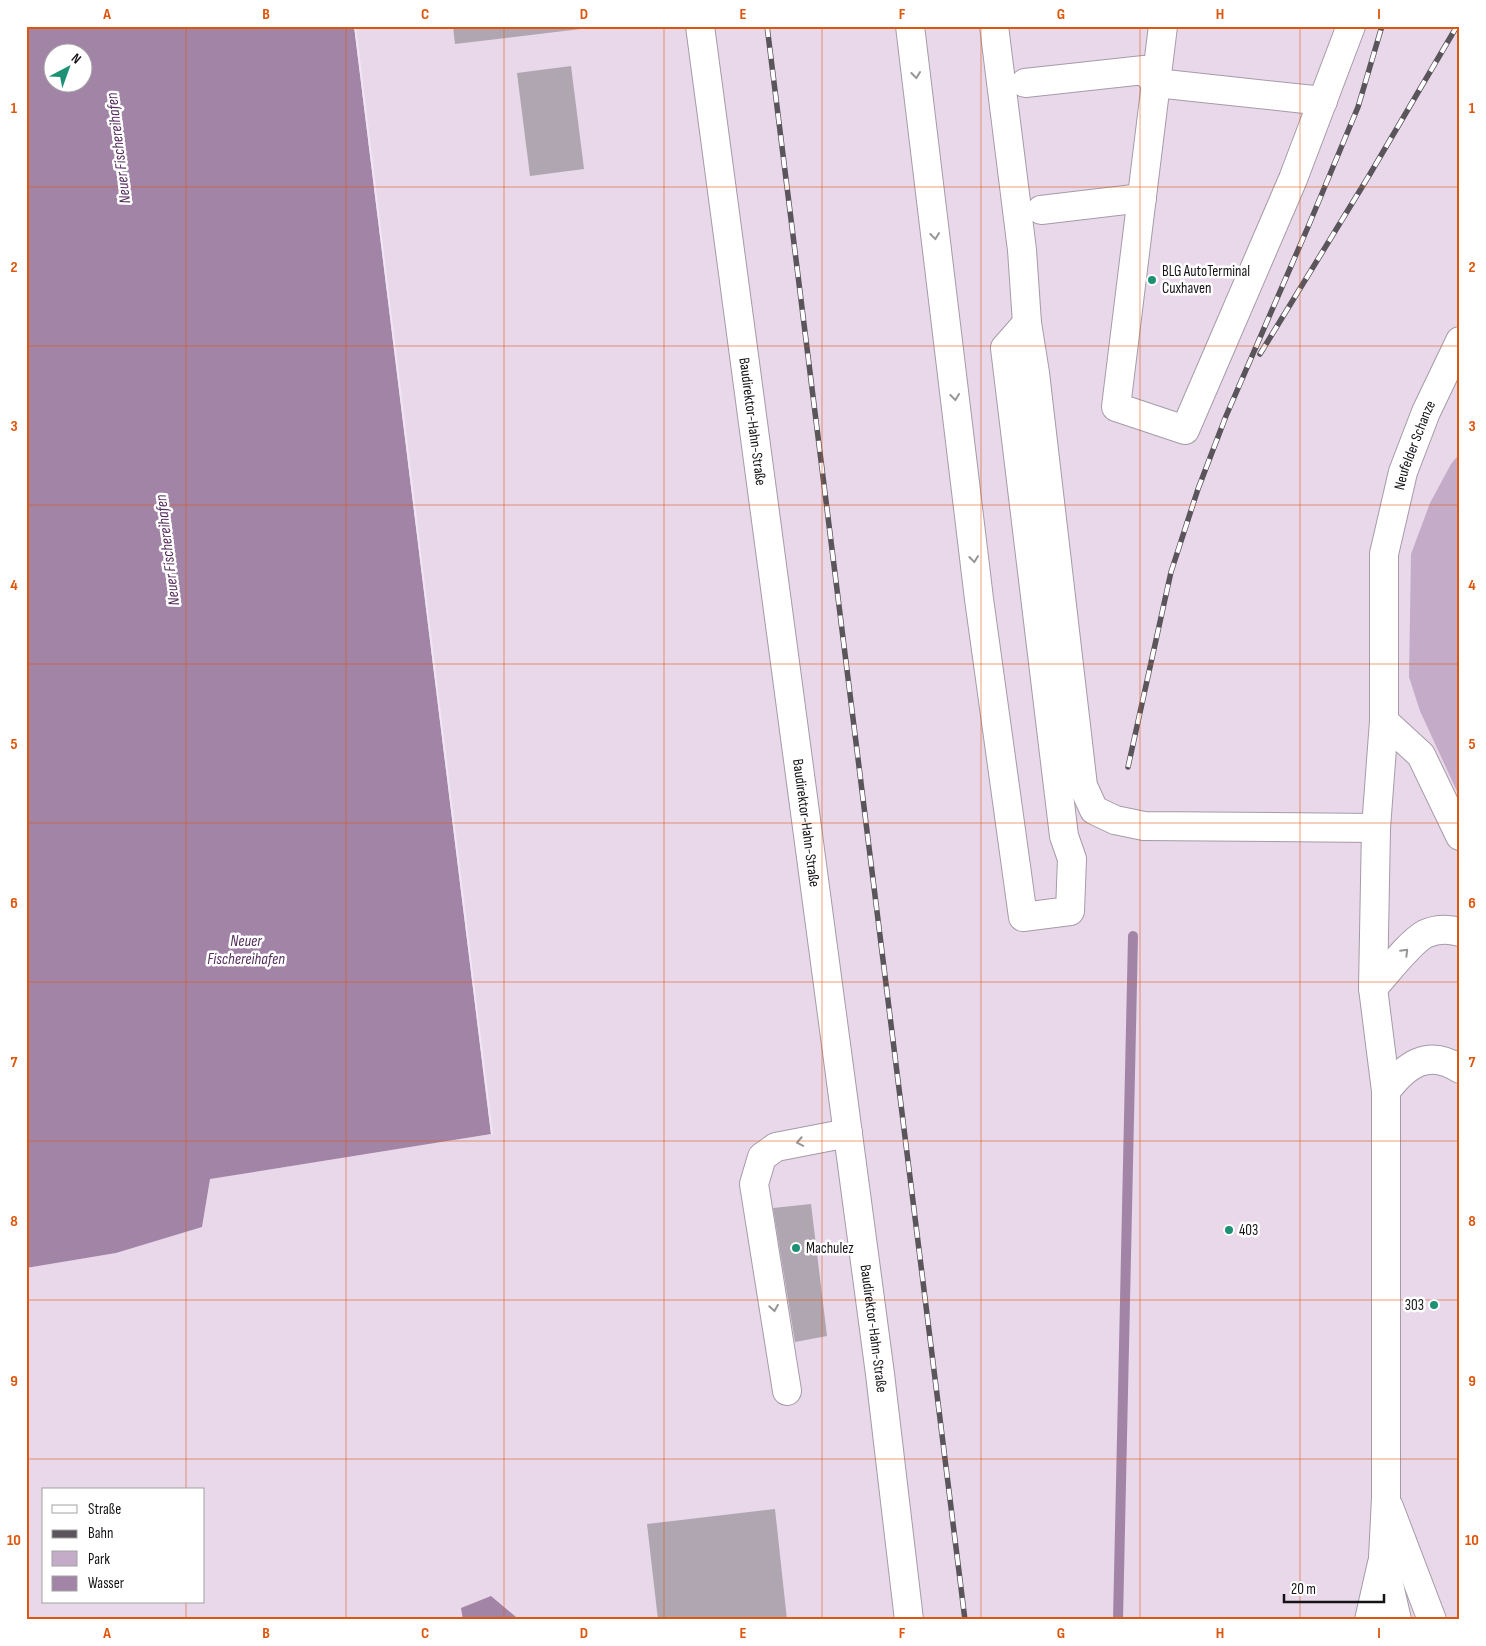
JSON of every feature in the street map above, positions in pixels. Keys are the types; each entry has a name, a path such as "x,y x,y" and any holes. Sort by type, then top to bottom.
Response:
{"street":[{"name":"Baudirektor-Hahn-Straße","path":"700,26 880,1374 909,1620"},
{"path":"910,26 979,599 1023,917 1070,911 1072,859 1064,836 1005,348 1027,323"},
{"path":"994,26 1022,250 1027,323 1036,373 1083,786 1094,810 1115,820 1144,826 1376,828"},
{"path":"1163,26 1116,407 1184,430 1293,180 1351,26"},
{"path":"1025,83 1144,70 1156,83 1323,101"},
{"path":"1041,210 1142,198"},
{"name":"Neufelder Schanze","path":"1383,1558 1386,1498 1386,1091 1374,988 1376,828 1384,721 1384,554 1403,472 1426,412 1460,341"},
{"path":"1384,721 1421,755 1460,836"},
{"path":"1374,988 1405,952 1425,934 1447,929 1460,932"},
{"path":"1432,1058 1450,1063 1460,1069"},
{"path":"1386,1091 1399,1075 1413,1064 1432,1058 1460,1059"},
{"path":"787,1392 754,1184 762,1157 776,1147 848,1133"},
{"path":"1386,1498 1432,1620"},
{"path":"1369,1620 1383,1558"},
{"path":"1383,1558 1397,1620"}],"shaded area":[{"path":"354,26 1460,26 1460,1620 26,1620 26,1268 116,1253 202,1227 210,1179 491,1134"}],"green space":[{"path":"1460,453 1460,798 1420,711 1409,677 1411,554 1430,503 1451,464"}],"water":[{"name":"Neuer Fischereihafen","path":"26,26 354,26 491,1134 210,1179 202,1227 116,1253 26,1268"},
{"path":"491,1596 518,1620 463,1620 461,1608"}],"pier":[{"path":"354,26 356,26 493,1134 491,1134"}],"building":[{"path":"453,26 597,26 597,27 455,44"},
{"path":"571,66 584,169 530,176 517,73"},
{"path":"811,1204 827,1336 795,1342 773,1208"},
{"path":"775,1509 787,1620 658,1620 647,1524"}],"waterway":[{"path":"1118,1620 1133,936"}],"railway":[{"path":"767,26 965,1620"},
{"path":"1128,767 1171,572 1198,489 1226,416 1358,107 1382,26"},
{"path":"1260,354 1370,174 1457,26"}],"place":[{"name":"BLG AutoTerminal Cuxhaven","path":"1152,280"},
{"name":"403","path":"1229,1230"},
{"name":"Machulez","path":"796,1248"},
{"name":"303","path":"1434,1305"}]}
